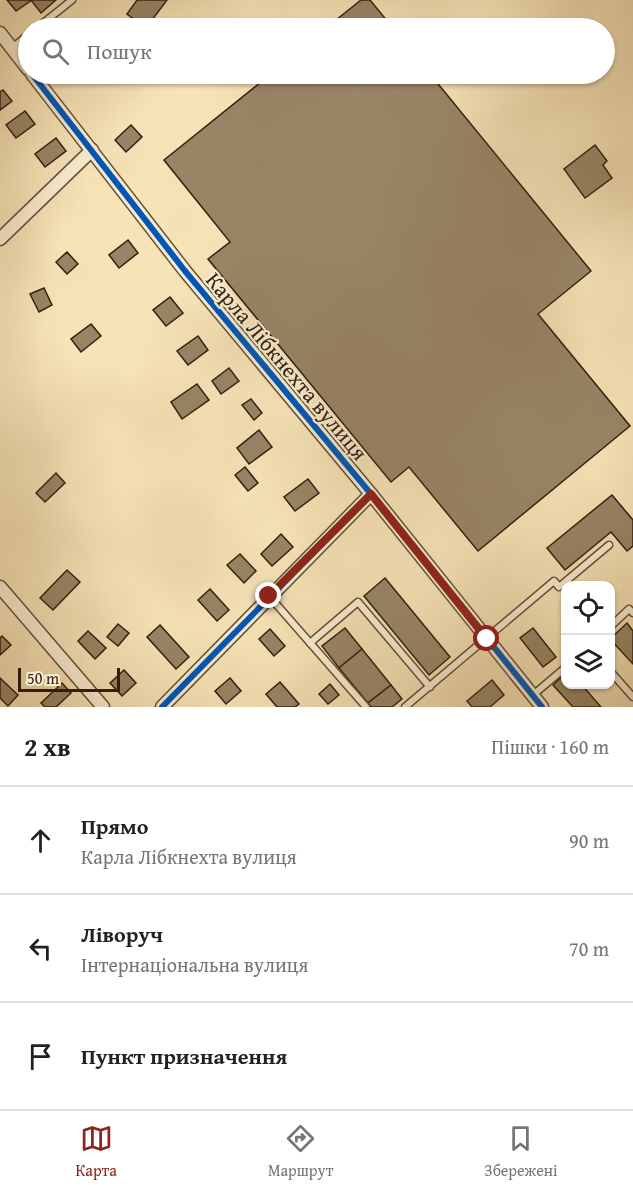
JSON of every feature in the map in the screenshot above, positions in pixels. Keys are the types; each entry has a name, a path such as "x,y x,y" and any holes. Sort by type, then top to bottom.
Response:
{"street":[{"path":"0,33 18,56"},
{"name":"Карла Лібкнехта вулиця","path":"40,84 185,272 371,494 542,707"},
{"path":"0,239 92,150"},
{"path":"162,707 371,494"},
{"path":"0,588 103,707"}],"lane":[{"path":"50,18 72,0"},
{"path":"12,49 18,44"},
{"path":"405,707 554,580 559,587 609,545"},
{"path":"269,596 366,707"},
{"path":"310,643 358,602 430,687"},
{"path":"615,622 630,609 633,613"},
{"path":"533,696 561,671"},
{"path":"615,677 633,697"}],"building":[{"path":"7,0 32,0 16,11"},
{"path":"31,0 56,0 41,13"},
{"path":"137,0 167,0 154,18 132,18 127,14"},
{"path":"361,0 370,0 385,18 338,18"},
{"path":"259,84 438,84 591,271 538,314 630,426 478,551 409,467 391,482 208,259 230,242 164,160"},
{"path":"3,90 12,101 0,110 0,92"},
{"path":"25,111 35,124 16,138 6,125"},
{"path":"131,125 142,137 126,152 115,140"},
{"path":"56,138 66,151 45,167 35,154"},
{"path":"595,145 607,161 603,165 612,178 585,198 564,169"},
{"path":"128,240 138,253 119,268 109,255"},
{"path":"67,252 78,264 67,274 56,262"},
{"path":"44,288 52,305 39,312 30,294"},
{"path":"170,297 183,313 166,326 153,310"},
{"path":"91,324 101,336 81,352 71,339"},
{"path":"198,336 208,350 188,365 177,351"},
{"path":"229,368 239,381 221,394 212,381"},
{"path":"197,384 209,400 182,419 171,402"},
{"path":"251,399 262,413 254,420 242,405"},
{"path":"259,430 272,447 249,464 237,448"},
{"path":"245,467 258,483 248,491 235,475"},
{"path":"56,473 65,483 45,502 36,493"},
{"path":"308,479 319,493 295,511 284,497"},
{"path":"612,495 633,520 633,546 627,551 611,532 565,570 547,548"},
{"path":"281,534 293,547 272,566 261,554"},
{"path":"240,554 256,571 244,583 227,565"},
{"path":"67,570 80,582 53,610 40,598"},
{"path":"385,578 450,657 429,675 364,596"},
{"path":"210,589 229,610 217,621 198,600"},
{"path":"627,623 633,631 633,664 615,644 615,634"},
{"path":"118,624 129,633 118,646 107,637"},
{"path":"160,625 189,657 176,669 147,637"},
{"path":"345,628 362,649 339,668 322,646"},
{"path":"533,628 556,657 543,667 520,638"},
{"path":"270,629 285,646 274,656 259,639"},
{"path":"88,631 106,648 95,659 78,641"},
{"path":"2,636 11,645 0,655 0,638"},
{"path":"362,649 391,685 368,703 339,668"},
{"path":"124,670 136,683 122,696 110,683"},
{"path":"0,678 18,695 8,706 0,698"},
{"path":"230,678 241,691 226,704 215,691"},
{"path":"561,678 561,689 585,689 601,707 573,707 553,685"},
{"path":"492,680 504,695 490,707 472,707 467,701"},
{"path":"280,682 299,704 295,707 277,707 266,694"},
{"path":"62,683 71,693 56,707 45,707 41,703"},
{"path":"330,684 339,695 328,704 319,694"},
{"path":"391,685 402,699 392,707 371,707 368,703"}],"cycle path":[{"path":"40,84 185,271 371,494 542,707"},
{"path":"162,707 371,494"}],"route":[{"path":"269,596 371,494 487,639"}]}
